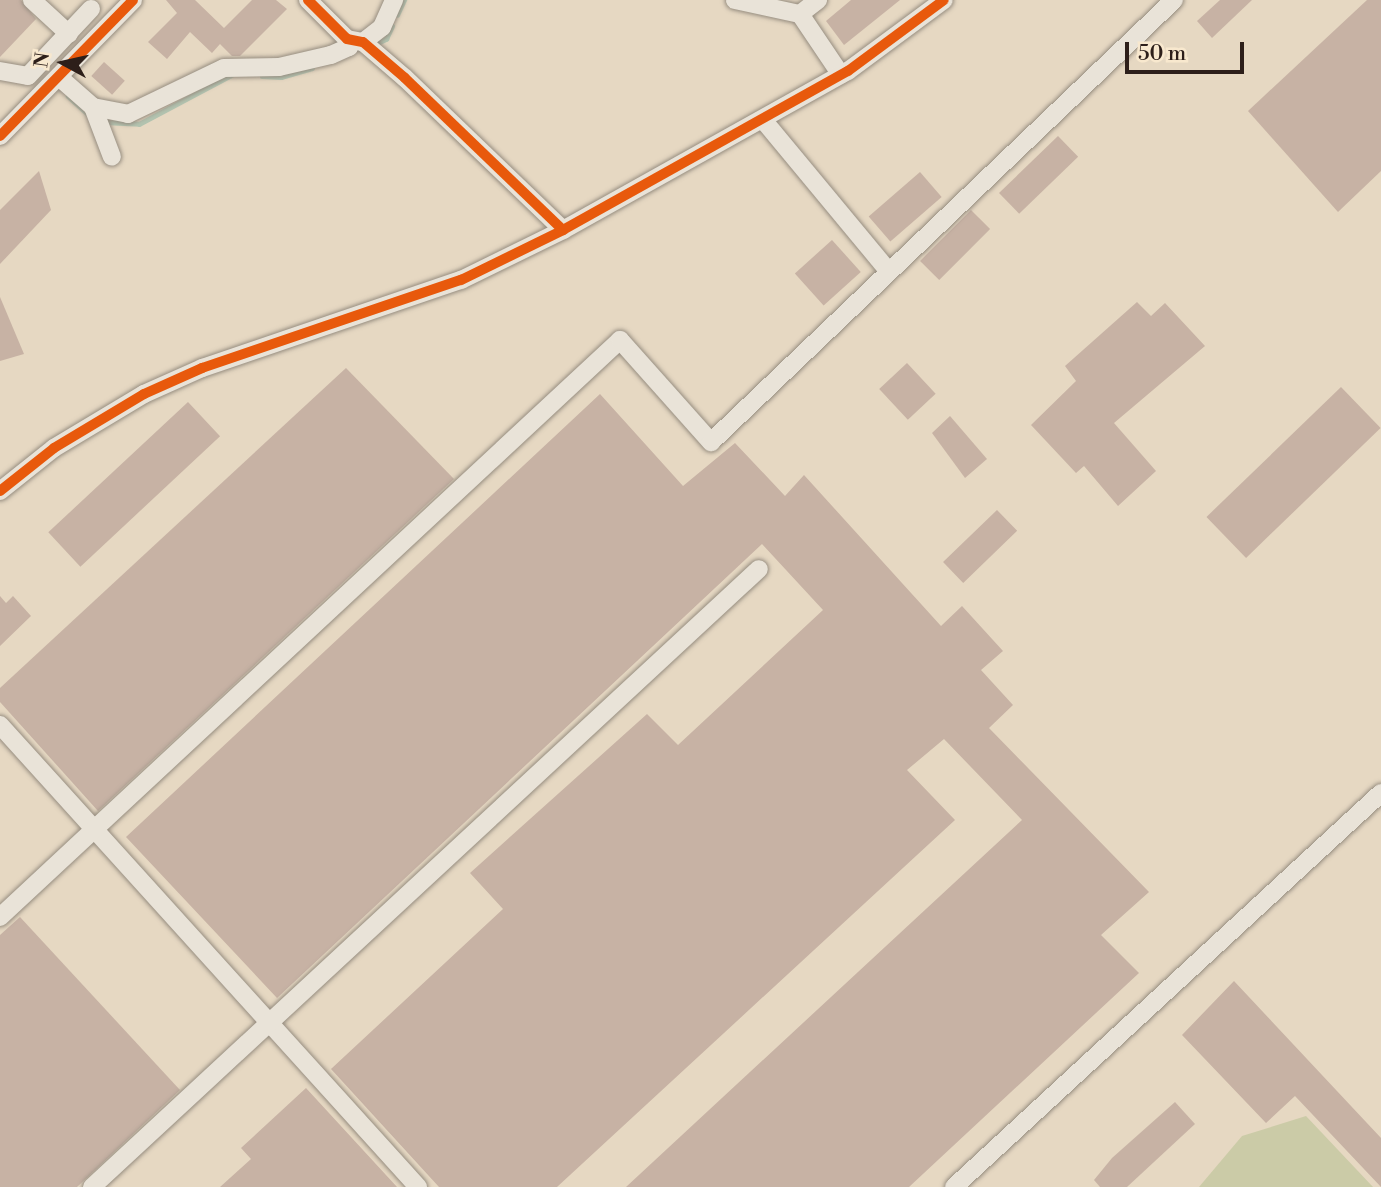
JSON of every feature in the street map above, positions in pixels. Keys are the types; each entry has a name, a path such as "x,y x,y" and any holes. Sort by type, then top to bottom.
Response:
{"street":[{"path":"32,0 69,34"},
{"path":"0,136 60,78 133,0"},
{"path":"308,0 364,45 563,230"},
{"path":"93,108 128,114 224,68 279,67 364,45 382,27 394,0"},
{"path":"735,0 800,14 841,75"},
{"path":"800,14 818,0"},
{"path":"0,917 620,340 712,442 887,270 1174,0"},
{"path":"0,491 54,448 144,394 202,368 461,280 563,230 764,121 841,75 934,3"},
{"path":"0,71 28,76 91,9"},
{"path":"60,78 93,108 112,157"},
{"path":"764,121 887,270"},
{"path":"92,1187 759,569"},
{"path":"0,725 271,1020 418,1187"},
{"path":"954,1187 1381,793"}],"green space":[{"path":"1306,1116 1373,1187 1199,1187 1242,1136"}],"building":[{"path":"0,0 21,0 36,19 0,57"},
{"path":"166,0 195,0 224,28 252,0 276,0 287,9 240,56 232,56 220,44 212,53 190,32 167,59 148,42 177,13"},
{"path":"851,0 900,0 844,45 826,21"},
{"path":"1220,0 1252,0 1212,38 1197,21"},
{"path":"1367,0 1381,0 1381,171 1338,212 1248,111"},
{"path":"104,62 125,81 112,95 91,76"},
{"path":"1058,136 1078,157 1019,214 999,193"},
{"path":"39,171 51,210 0,264 0,210"},
{"path":"920,172 942,197 890,242 869,217"},
{"path":"971,210 990,229 939,280 920,261"},
{"path":"832,240 861,272 824,305 795,273"},
{"path":"0,297 24,354 0,361"},
{"path":"1137,302 1151,316 1165,303 1205,346 1114,423 1156,471 1118,506 1084,466 1076,473 1031,425 1076,381 1065,366"},
{"path":"907,363 936,394 908,420 879,389"},
{"path":"346,368 454,479 98,811 0,702 0,688"},
{"path":"1341,387 1381,428 1246,558 1206,517"},
{"path":"600,394 683,486 735,443 785,496 804,475 941,626 962,606 1003,651 981,670 1013,705 989,728 1149,892 1101,935 1139,973 909,1187 626,1187 1022,820 944,739 907,770 955,820 557,1187 439,1187 331,1069 503,909 470,873 647,714 678,745 823,610 762,544 277,998 126,837"},
{"path":"188,402 220,436 80,567 48,532"},
{"path":"950,416 987,459 965,478 932,433"},
{"path":"997,510 1017,531 963,583 943,562"},
{"path":"0,596 6,603 13,596 31,616 0,646"},
{"path":"20,917 180,1090 77,1187 0,1187 0,935"},
{"path":"1234,981 1381,1138 1381,1187 1295,1096 1266,1123 1182,1035"},
{"path":"306,1088 397,1187 220,1187 251,1159 241,1148"},
{"path":"1175,1102 1195,1124 1127,1187 1100,1187 1094,1180 1112,1158"}],"waterway":[{"path":"397,15 404,0"},
{"path":"372,46 386,39 392,26"},
{"path":"262,76 281,77 312,68"},
{"path":"104,122 139,124 233,74"},
{"path":"68,96 90,116"}],"cycle path":[{"path":"0,136 133,0"},
{"path":"308,0 347,39 363,42 405,78 563,230"},
{"path":"0,491 54,448 144,394 202,368 461,280 563,230 848,71 944,0"}]}
